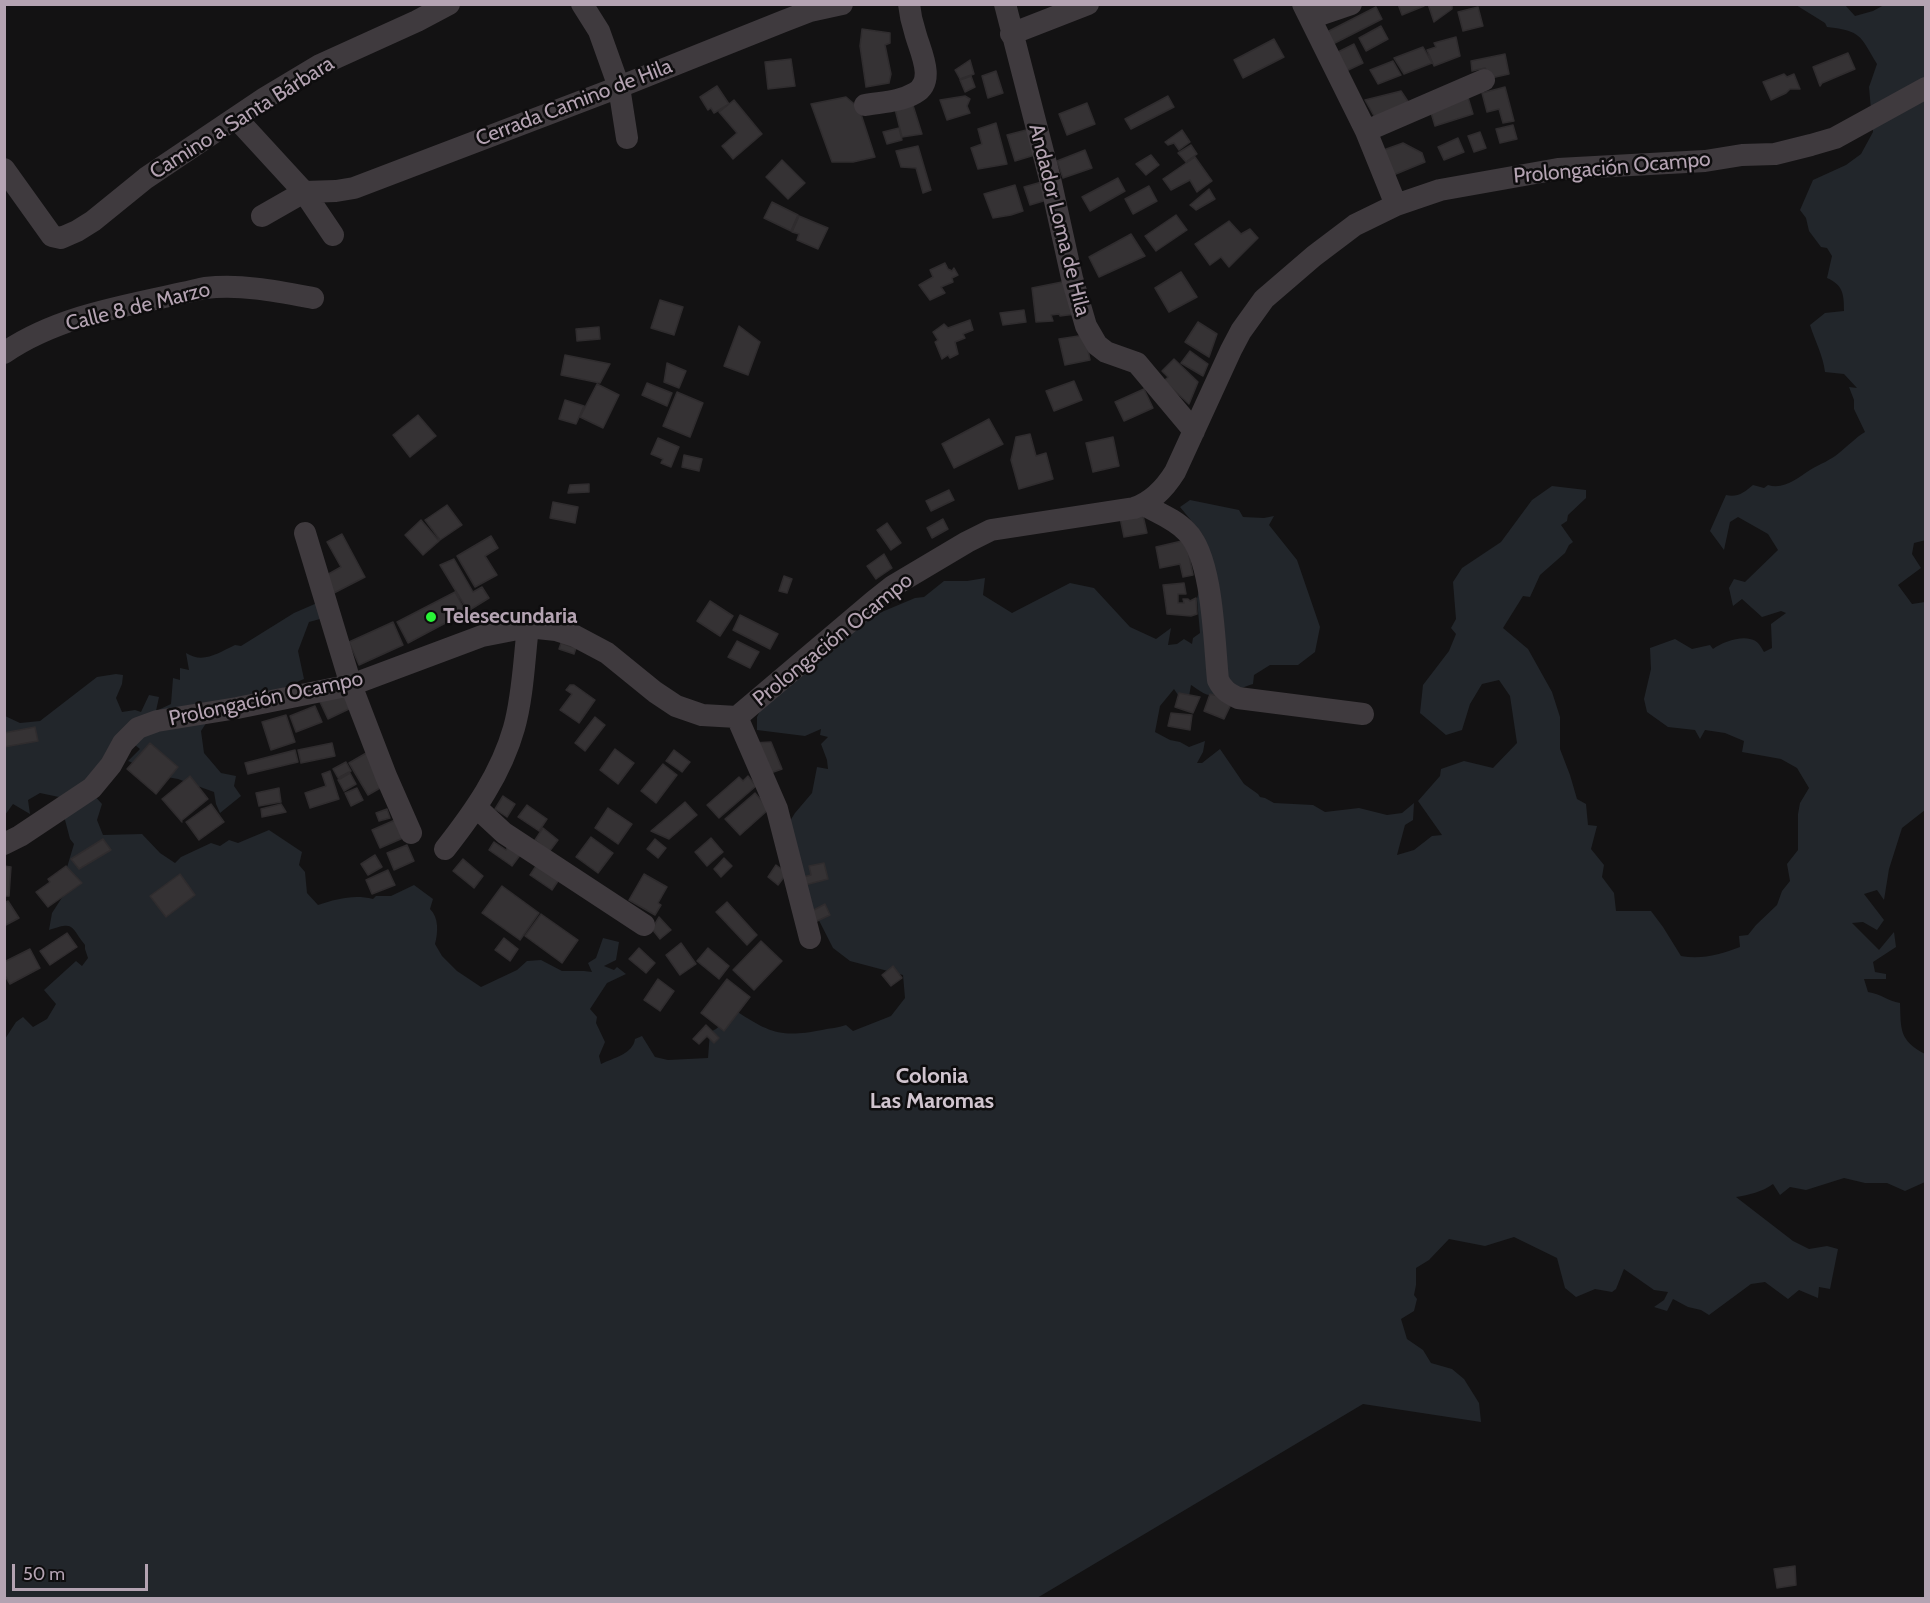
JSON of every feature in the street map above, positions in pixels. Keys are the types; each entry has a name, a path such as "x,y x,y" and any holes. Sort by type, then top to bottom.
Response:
{"street":[{"name":"Camino a Santa Bárbara","path":"4,169 52,236 61,238 93,221 146,178 265,98 320,65 449,4"},
{"path":"582,4 599,31 619,87 627,138"},
{"name":"Cerrada Camino de Hila","path":"304,192 354,188 810,11 842,4"},
{"path":"865,105 900,99 917,93 926,78 925,64 915,34 909,4"},
{"name":"Andador Loma de Hila","path":"1005,4 1051,183 1072,278 1086,326 1097,345 1106,352 1137,363 1194,431"},
{"path":"1011,34 1088,4"},
{"path":"1351,4 1307,11 1366,131 1396,205"},
{"path":"1366,131 1484,80"},
{"name":"Prolongación Ocampo","path":"4,844 20,836 92,788 111,765 123,743 138,728 156,721 237,708 351,685 483,636 528,627 556,630 591,644 607,653 654,692 676,705 702,716 737,717 893,586 974,538 1003,527 1144,505 1175,472 1231,350 1264,299 1314,256 1355,225 1396,205 1440,190 1558,169 1705,161 1742,155 1775,154 1835,138 1926,88"},
{"path":"236,118 304,192 333,235"},
{"path":"262,216 304,192"},
{"name":"Calle 8 de Marzo","path":"4,353 79,317 205,288 257,287 313,298"},
{"path":"1144,505 1175,521 1188,532 1198,547 1208,588 1218,680 1228,694 1238,698 1363,714"},
{"path":"305,533 351,685 411,833"},
{"path":"446,849 477,808 497,773 514,727 528,627"},
{"path":"737,717 777,809 810,938"},
{"path":"477,808 504,832 644,924"}],"shaded area":[{"path":"1796,5 1845,5 1855,16 1884,5 1925,5 1926,540 1914,543 1912,554 1921,568 1898,585 1912,604 1925,602 1925,810 1902,828 1889,869 1884,900 1877,890 1864,894 1884,920 1877,930 1863,922 1852,923 1879,950 1894,932 1896,947 1873,962 1875,972 1886,974 1886,979 1864,979 1868,992 1900,1003 1903,1033 1910,1044 1925,1054 1925,1182 1905,1191 1887,1183 1865,1183 1844,1178 1806,1190 1790,1187 1780,1195 1773,1184 1755,1193 1736,1197 1793,1241 1809,1249 1827,1246 1838,1249 1830,1289 1819,1287 1818,1298 1799,1290 1788,1299 1765,1282 1751,1284 1709,1315 1673,1299 1667,1311 1654,1307 1664,1300 1668,1292 1654,1290 1624,1269 1616,1289 1612,1292 1595,1289 1576,1297 1565,1288 1557,1258 1514,1237 1485,1246 1449,1239 1429,1260 1416,1268 1414,1295 1417,1299 1414,1311 1401,1319 1407,1339 1423,1350 1431,1363 1452,1369 1464,1379 1479,1403 1481,1422 1363,1404 1037,1598 5,1598 5,1039 16,1022 23,1017 33,1027 47,1019 56,1004 44,990 76,961 82,966 88,958 85,945 71,927 63,926 49,930 52,913 63,896 65,874 74,844 70,839 59,797 40,793 28,800 30,814 13,804 5,815 5,716 20,723 40,721 97,677 123,675 116,698 122,712 135,710 141,712 149,695 159,697 156,711 171,704 173,678 180,680 180,668 189,670 186,653 198,658 217,654 235,645 241,646 294,613 324,600 320,619 309,622 298,651 304,679 250,702 214,711 201,731 204,753 221,773 236,776 234,786 241,796 220,813 214,792 167,777 128,761 140,749 135,745 91,792 102,804 97,820 103,835 142,834 160,853 175,863 181,857 211,843 220,846 229,840 238,843 269,830 302,852 299,865 305,872 307,893 318,905 345,898 373,899 376,896 391,896 414,885 433,899 430,909 437,925 435,944 442,956 457,971 481,987 517,970 527,961 541,960 562,971 592,972 588,963 596,958 603,938 619,942 616,960 604,966 614,970 617,967 626,974 607,983 590,1009 597,1017 596,1023 605,1042 599,1056 601,1064 627,1052 635,1039 642,1036 655,1057 668,1060 708,1058 710,1032 736,1011 776,1032 796,1034 846,1025 853,1031 891,1016 905,998 903,975 850,961 833,948 778,840 795,813 812,793 817,767 828,769 821,744 828,737 820,735 821,729 805,736 757,730 757,717 766,699 865,619 915,598 924,597 944,581 985,578 983,595 1012,613 1070,583 1094,588 1130,627 1156,639 1171,628 1168,645 1177,644 1184,639 1192,644 1193,638 1200,633 1197,599 1204,569 1203,535 1180,507 1190,500 1239,510 1243,517 1274,516 1269,525 1297,560 1320,627 1315,652 1298,665 1270,665 1254,675 1253,684 1226,694 1209,695 1191,685 1188,702 1182,701 1174,689 1160,706 1155,732 1189,747 1205,741 1203,752 1197,763 1202,763 1220,749 1244,784 1260,797 1274,803 1313,805 1325,812 1359,808 1387,815 1402,813 1414,803 1413,820 1405,825 1397,855 1414,850 1432,836 1442,835 1418,801 1440,776 1441,769 1464,761 1493,768 1517,743 1510,696 1499,680 1482,684 1470,704 1462,730 1446,735 1420,713 1423,685 1449,651 1456,634 1451,628 1456,619 1453,582 1462,568 1501,542 1532,500 1552,486 1586,490 1586,498 1561,525 1573,542 1565,553 1540,575 1530,597 1523,596 1503,628 1528,649 1552,692 1560,717 1560,749 1577,799 1586,804 1588,825 1597,826 1591,849 1604,865 1602,877 1614,893 1616,911 1651,911 1681,956 1704,957 1740,947 1739,936 1748,935 1777,905 1782,891 1790,881 1787,864 1798,850 1798,814 1800,803 1809,788 1797,768 1781,759 1742,752 1744,741 1725,733 1705,730 1700,739 1695,730 1668,727 1647,712 1644,699 1651,669 1650,648 1675,639 1692,649 1710,645 1713,649 1730,641 1746,638 1757,642 1764,652 1772,648 1771,624 1786,613 1781,611 1762,617 1742,599 1733,606 1729,588 1734,579 1745,582 1778,550 1768,534 1738,517 1730,522 1724,550 1710,531 1726,495 1737,495 1753,485 1764,488 1768,485 1780,486 1790,482 1836,455 1865,432 1854,409 1854,400 1849,387 1857,388 1844,374 1825,372 1810,325 1825,313 1844,311 1844,300 1839,287 1827,278 1832,256 1827,248 1821,247 1809,231 1806,218 1800,210 1813,180 1846,165 1861,154 1873,132 1869,87 1877,64 1859,36 1827,27 1825,23"}],"building":[{"path":"1398,4 1423,4 1424,6 1402,15"},
{"path":"1428,4 1452,4 1452,9 1434,22"},
{"path":"1376,7 1382,19 1333,44 1327,32"},
{"path":"1478,7 1483,26 1463,31 1458,12"},
{"path":"1381,26 1388,39 1366,51 1359,38"},
{"path":"862,29 890,33 890,43 885,45 891,74 889,83 866,87 860,46"},
{"path":"1456,37 1460,56 1434,66 1427,50 1436,47 1434,43"},
{"path":"1274,39 1284,57 1243,78 1234,60"},
{"path":"1354,44 1363,63 1344,72 1334,54"},
{"path":"1423,47 1432,63 1404,74 1394,58"},
{"path":"1848,53 1855,69 1822,83 1820,86 1813,67"},
{"path":"1505,54 1509,74 1491,78 1485,68 1472,71 1471,61"},
{"path":"791,59 795,86 768,89 765,62"},
{"path":"970,60 974,74 960,79 955,70"},
{"path":"1393,61 1401,75 1378,84 1370,70"},
{"path":"996,71 1003,93 988,98 982,76"},
{"path":"1784,74 1787,77 1794,74 1800,89 1790,89 1771,100 1763,82"},
{"path":"971,76 975,87 965,92 960,80"},
{"path":"717,86 729,104 714,113 711,108 708,110 700,97"},
{"path":"1505,87 1514,121 1503,123 1499,109 1487,112 1482,93"},
{"path":"1401,91 1411,106 1378,123 1365,100"},
{"path":"1467,94 1473,114 1435,126 1429,106"},
{"path":"965,96 970,99 967,106 970,113 947,120 940,100"},
{"path":"1168,96 1174,107 1131,129 1125,119"},
{"path":"846,97 859,108 875,157 853,162 832,162 811,104"},
{"path":"911,99 922,134 902,137 894,105"},
{"path":"734,100 762,134 733,159 722,146 737,133 719,112"},
{"path":"1087,103 1095,124 1067,135 1059,114"},
{"path":"996,123 1007,164 978,169 971,148 982,144 978,129"},
{"path":"1513,125 1517,139 1500,143 1496,129"},
{"path":"899,128 902,140 887,144 883,132"},
{"path":"1030,129 1038,154 1015,161 1007,135"},
{"path":"1182,130 1190,142 1179,150 1174,143 1168,145 1165,142"},
{"path":"1480,132 1486,148 1474,152 1468,136"},
{"path":"1458,138 1464,152 1444,160 1438,147"},
{"path":"1403,143 1422,153 1425,162 1391,176 1378,152"},
{"path":"1191,145 1197,154 1186,162 1178,153"},
{"path":"918,146 931,190 923,193 916,168 901,167 896,151"},
{"path":"1085,150 1092,168 1063,178 1057,161"},
{"path":"1151,155 1159,165 1146,175 1136,164"},
{"path":"1195,157 1212,181 1197,192 1190,180 1171,190 1163,179"},
{"path":"782,160 805,183 788,199 766,177"},
{"path":"1118,178 1125,191 1090,211 1082,197"},
{"path":"1045,181 1050,199 1030,205 1024,187"},
{"path":"1015,185 1023,211 993,218 984,194"},
{"path":"1149,186 1157,201 1133,214 1125,199"},
{"path":"1209,189 1215,199 1196,210 1190,205"},
{"path":"772,202 798,215 791,231 764,218"},
{"path":"1176,215 1187,230 1156,251 1145,236"},
{"path":"799,216 828,228 818,249 797,240 799,234 792,232"},
{"path":"1229,221 1241,234 1250,229 1258,238 1229,267 1221,257 1210,265 1195,244"},
{"path":"1131,234 1145,256 1099,277 1089,257"},
{"path":"945,263 948,269 952,271 954,268 958,275 952,278 953,282 941,287 945,293 930,300 919,285 933,277 930,270"},
{"path":"1181,272 1197,297 1169,312 1155,288"},
{"path":"1067,281 1076,314 1051,315 1053,321 1036,322 1032,288"},
{"path":"660,300 683,307 674,335 651,328"},
{"path":"1024,310 1026,322 1003,325 1000,313"},
{"path":"970,320 973,330 963,334 965,338 955,342 958,354 950,358 948,355 942,359 935,342 938,340 933,332 944,324 948,328"},
{"path":"1198,322 1217,334 1209,357 1185,342"},
{"path":"739,326 760,342 748,375 724,366"},
{"path":"599,327 600,339 577,341 576,329"},
{"path":"1085,335 1090,360 1065,365 1059,339"},
{"path":"1190,351 1208,364 1203,376 1181,363"},
{"path":"565,355 610,364 600,383 561,375"},
{"path":"1174,359 1198,382 1189,404 1164,381 1168,377 1162,371"},
{"path":"667,363 686,371 679,388 664,382"},
{"path":"1074,381 1082,400 1054,411 1046,391"},
{"path":"647,383 672,393 667,406 642,395"},
{"path":"597,384 619,395 603,428 580,417"},
{"path":"1144,389 1153,408 1124,421 1115,402"},
{"path":"677,392 703,403 690,437 663,426"},
{"path":"565,400 584,406 576,424 559,419"},
{"path":"418,415 436,436 410,457 393,435"},
{"path":"989,419 1003,444 954,468 942,444"},
{"path":"1030,434 1036,456 1046,453 1053,479 1019,489 1011,460 1016,437"},
{"path":"1113,437 1119,466 1093,472 1086,443"},
{"path":"658,438 679,447 671,467 661,463 663,459 651,454"},
{"path":"684,455 702,459 699,471 682,467"},
{"path":"589,484 589,492 568,493 570,485"},
{"path":"949,490 954,500 931,511 926,501"},
{"path":"553,502 578,507 575,523 550,518"},
{"path":"447,505 462,525 440,540 425,520"},
{"path":"1141,507 1147,533 1124,537 1119,513"},
{"path":"943,519 948,529 932,538 927,528"},
{"path":"421,520 439,541 423,555 405,535"},
{"path":"887,523 901,543 891,550 877,530"},
{"path":"342,534 365,577 332,594 323,577 341,567 327,542"},
{"path":"491,536 498,548 485,556 497,575 475,587 457,556"},
{"path":"1186,540 1193,575 1183,577 1180,564 1160,568 1156,547"},
{"path":"884,554 892,568 876,579 867,566"},
{"path":"454,559 473,592 482,587 489,598 468,611 440,565"},
{"path":"784,576 792,579 787,593 779,591"},
{"path":"1184,583 1186,594 1178,594 1178,603 1184,603 1183,599 1190,601 1196,598 1197,614 1191,616 1167,614 1163,585"},
{"name":"Telesecundaria","path":"455,592 466,612 408,643 397,622"},
{"path":"710,601 733,616 720,636 697,621"},
{"path":"740,615 778,634 770,649 733,630"},
{"path":"393,622 403,645 359,665 349,642"},
{"path":"737,641 759,652 750,668 728,657"},
{"path":"561,643 576,648 574,654 559,649"},
{"path":"570,685 574,685 595,700 579,723 560,710 572,694 566,690"},
{"path":"343,691 351,708 328,719 320,702"},
{"path":"1179,693 1200,697 1193,713 1175,707"},
{"path":"1210,694 1233,700 1224,719 1204,711"},
{"path":"315,706 322,722 296,732 290,716"},
{"path":"1171,713 1192,715 1190,730 1168,726"},
{"path":"286,715 295,742 271,750 262,722"},
{"path":"595,717 605,725 585,751 575,743"},
{"path":"35,727 38,741 4,747 4,733"},
{"path":"771,742 782,769 765,775 752,743"},
{"path":"150,743 178,767 156,794 127,769"},
{"path":"332,743 335,756 301,763 298,750"},
{"path":"615,749 634,763 618,784 600,770"},
{"path":"295,750 298,762 248,774 245,763"},
{"path":"674,750 690,762 682,772 666,761"},
{"path":"368,752 387,784 368,795 349,763"},
{"path":"346,762 351,771 338,778 333,769"},
{"path":"663,764 677,775 656,803 641,791"},
{"path":"330,771 339,799 310,808 305,793 326,786 322,774"},
{"path":"350,773 356,784 344,791 338,780"},
{"path":"190,776 208,799 181,821 162,799"},
{"path":"748,776 756,786 719,818 707,805 739,777 743,781"},
{"path":"279,788 281,802 259,806 256,793"},
{"path":"357,788 363,800 351,806 345,793"},
{"path":"755,793 769,809 740,835 725,819"},
{"path":"503,796 515,804 507,817 495,809"},
{"path":"685,802 697,815 669,839 651,831"},
{"path":"211,804 224,822 199,840 186,822"},
{"path":"281,804 286,812 262,817 261,809"},
{"path":"527,805 547,819 539,831 518,817"},
{"path":"608,808 632,824 618,844 595,828"},
{"path":"387,809 390,818 379,821 376,813"},
{"path":"395,820 403,838 380,848 372,830"},
{"path":"543,828 558,840 549,852 535,840"},
{"path":"591,837 613,853 598,873 576,857"},
{"path":"711,838 723,852 707,866 695,852"},
{"path":"103,839 111,850 79,869 71,859"},
{"path":"655,839 666,848 658,858 647,849"},
{"path":"494,842 506,850 510,842 523,851 512,866 489,850"},
{"path":"407,845 414,861 394,870 387,853"},
{"path":"375,855 382,867 368,875 361,864"},
{"path":"724,858 732,866 721,877 714,869"},
{"path":"463,859 483,876 474,888 453,871"},
{"path":"540,860 562,875 552,890 530,875"},
{"path":"824,863 828,879 805,885 803,877 811,875 809,866"},
{"path":"776,865 787,873 778,885 768,877"},
{"path":"4,866 11,867 9,896 4,896"},
{"path":"66,866 82,883 48,907 36,892 50,882 48,879"},
{"path":"388,870 395,885 372,894 366,880"},
{"path":"180,874 195,895 166,917 150,896"},
{"path":"644,874 667,887 658,903 661,905 655,915 629,900"},
{"path":"502,886 539,913 520,940 482,913"},
{"path":"8,901 19,918 4,926 4,903"},
{"path":"727,902 757,935 747,945 716,912"},
{"path":"825,904 830,915 815,922 810,912"},
{"path":"541,914 578,940 562,963 525,936"},
{"path":"659,917 671,930 660,939 652,929"},
{"path":"67,933 77,947 50,965 40,951"},
{"path":"504,938 518,949 510,961 495,950"},
{"path":"761,941 782,961 754,990 733,970"},
{"path":"681,943 696,964 680,975 666,955"},
{"path":"639,948 655,963 646,973 629,959"},
{"path":"708,948 729,966 719,979 697,961"},
{"path":"30,949 40,968 10,984 4,974 4,962"},
{"path":"893,966 902,978 891,986 882,975"},
{"path":"658,979 674,991 660,1011 644,1000"},
{"path":"727,979 750,997 724,1031 701,1013"},
{"path":"706,1025 719,1038 714,1043 707,1036 699,1044 693,1039"},
{"path":"1795,1566 1796,1585 1777,1588 1774,1569"}],"place":[{"name":"Telesecundaria","path":"431,617"}],"district":[{"name":"Colonia Las Maromas","path":"932,1090"}]}
